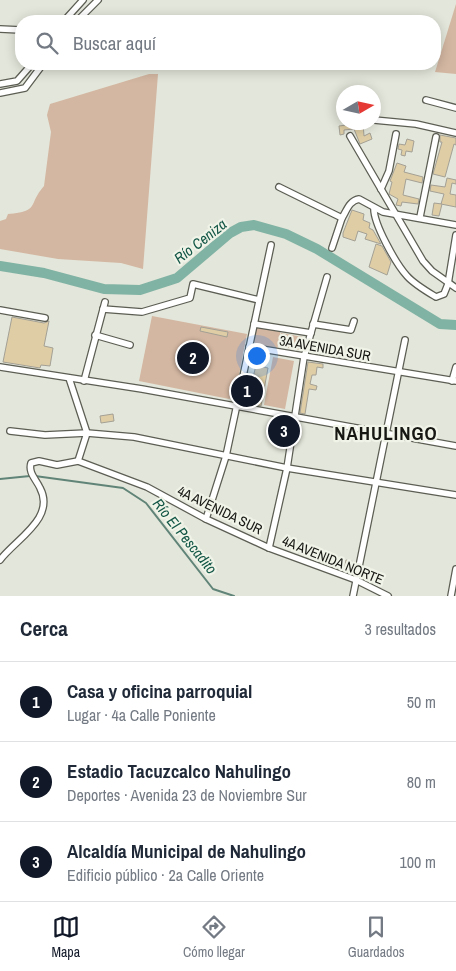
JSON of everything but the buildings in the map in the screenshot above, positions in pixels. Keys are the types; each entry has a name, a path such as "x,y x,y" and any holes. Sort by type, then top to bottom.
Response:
{"street":[{"path":"69,15 83,0"},
{"path":"83,15 98,0"},
{"path":"0,29 15,30"},
{"path":"0,84 17,81 27,70"},
{"path":"0,93 25,88 38,70"},
{"path":"426,100 456,108"},
{"path":"381,121 416,124 456,133"},
{"path":"381,189 389,172 396,134"},
{"path":"350,136 423,261 448,284 456,288"},
{"path":"420,218 436,137"},
{"path":"278,187 342,218"},
{"path":"332,248 342,218 354,200 359,199 374,208 456,225"},
{"path":"374,208 376,221 408,277 436,297 444,294 448,284 456,235"},
{"path":"206,519 226,456 270,245"},
{"path":"269,548 287,468 304,357 327,277"},
{"path":"103,309 145,312 190,298 193,284 259,300"},
{"path":"84,381 105,302"},
{"path":"0,310 45,318"},
{"path":"313,324 351,330 354,321"},
{"path":"254,324 311,333"},
{"path":"96,335 130,345"},
{"path":"353,596 404,340"},
{"name":"3A AVENIDA SUR","path":"249,347 454,381"},
{"path":"0,367 456,446"},
{"path":"454,381 456,367"},
{"path":"0,560 41,516 44,497 30,471 30,463 34,461 57,464 78,461 87,433 69,378"},
{"path":"10,431 45,435 87,433 134,437 287,468 456,495"},
{"name":"4A AVENIDA SUR","path":"78,461 147,487 206,519 269,548"},
{"name":"4A AVENIDA NORTE","path":"269,548 356,580 388,596"},
{"path":"451,596 456,569"}],"shaded area":[{"path":"456,4 456,74 435,72 436,70 441,70 441,53"},
{"path":"149,74 158,74 143,269 121,263 58,259 0,249 0,221 6,219 8,214 29,209 44,186 51,132 47,115 50,104"},
{"path":"152,316 247,334 235,395 229,399 139,381"},
{"path":"256,325 281,329 277,350 256,345 254,341"},
{"path":"281,333 303,337 300,350 279,346"},
{"path":"273,357 294,361 285,409 264,405"}],"waterway":[{"name":"Río Ceniza","path":"0,266 44,273 104,289 140,290 177,278 230,233 241,227 254,225 286,234 317,249 440,324 456,325"},
{"name":"Río El Pescadito","path":"0,479 30,476"},
{"name":"Río El Pescadito","path":"35,476 123,488 146,503 213,589 234,596"}],"place":[{"name":"Estadio Tacuzcalco Nahulingo","path":"193,358"},
{"name":"Casa y oficina parroquial","path":"247,391"},
{"name":"Alcaldía Municipal de Nahulingo","path":"284,431"}],"district":[{"name":"NAHULINGO","path":"386,433"}]}
